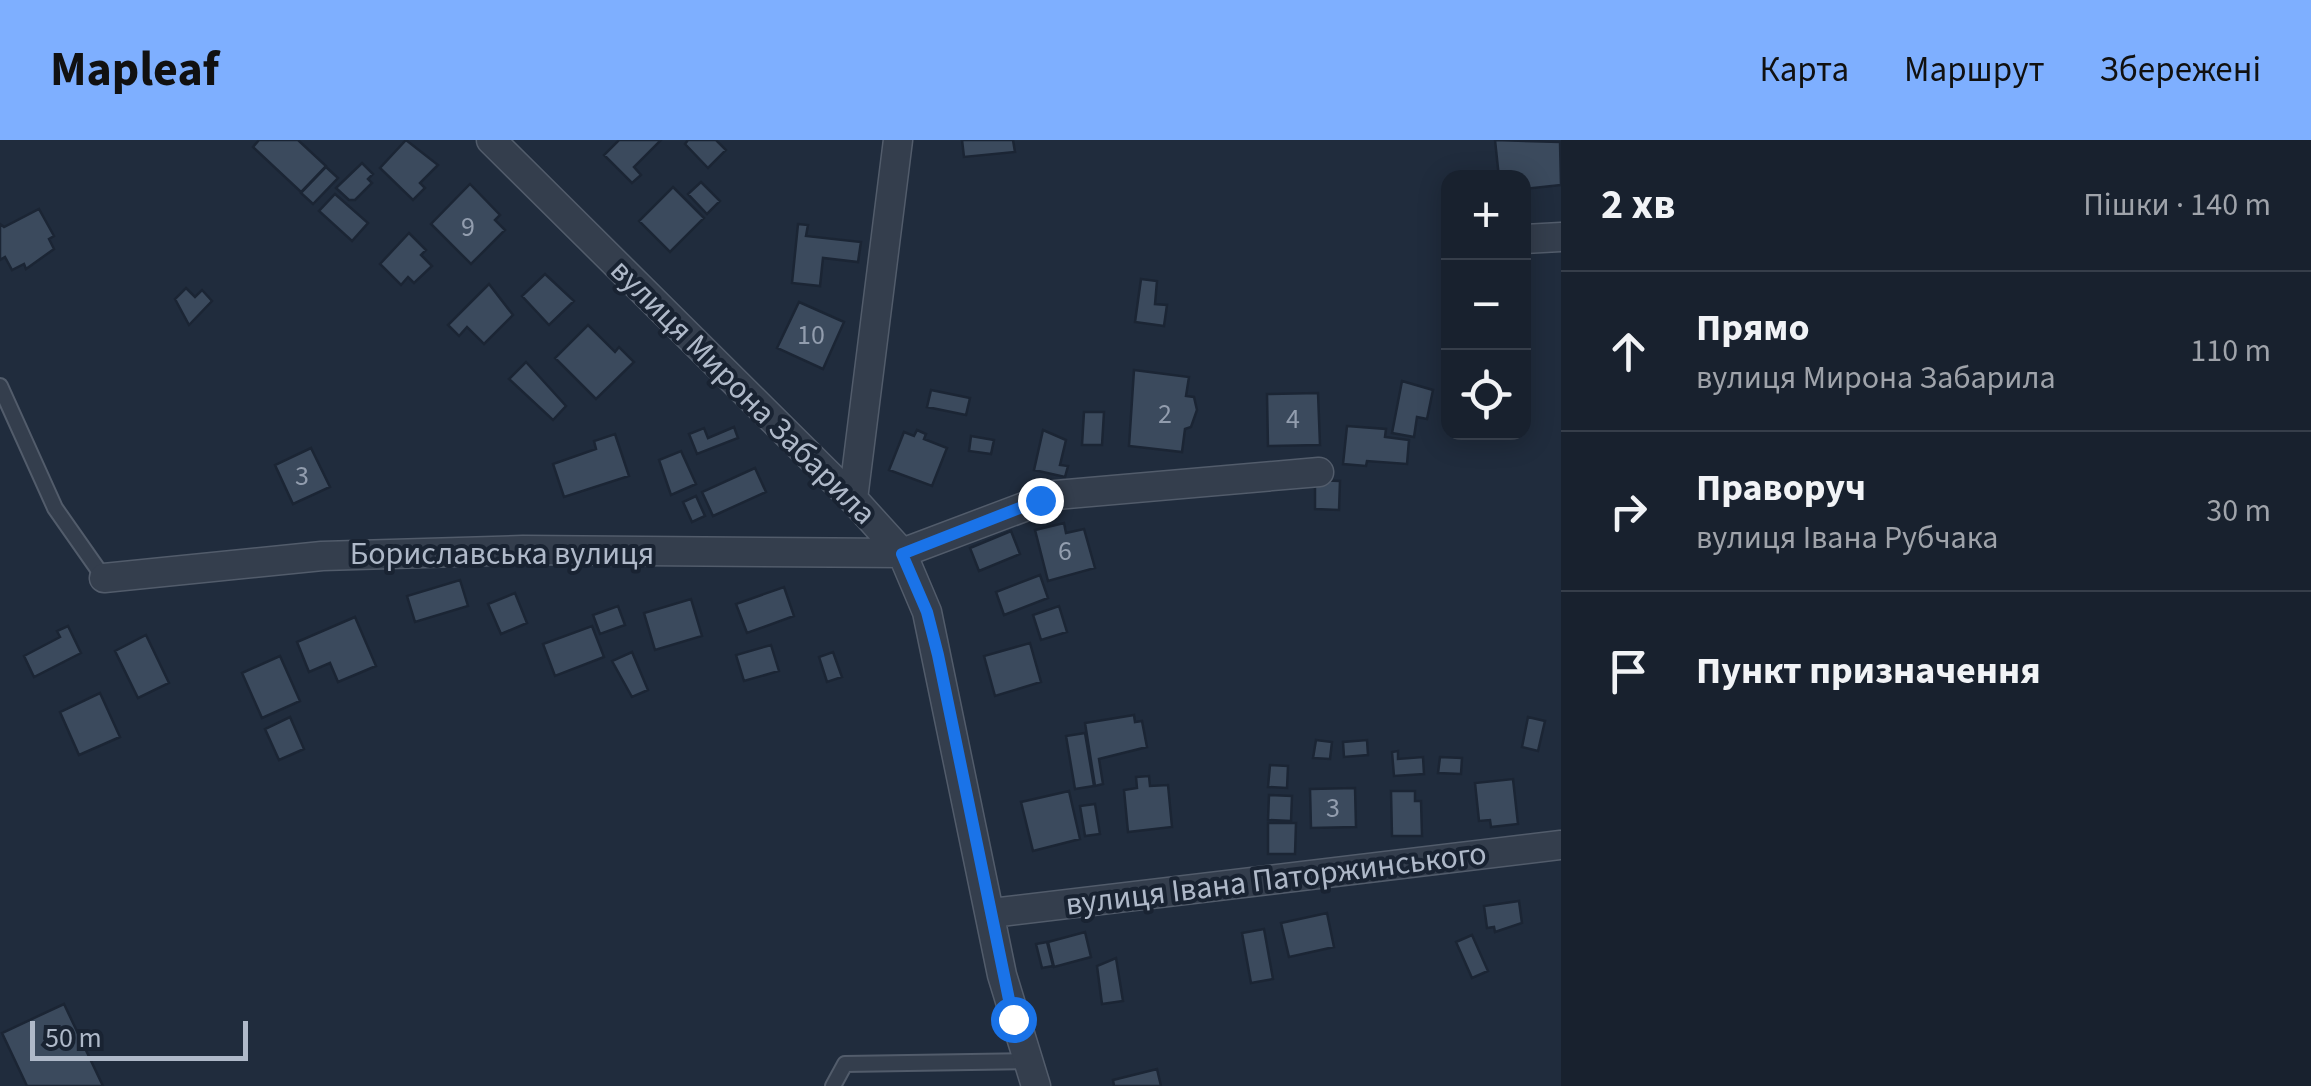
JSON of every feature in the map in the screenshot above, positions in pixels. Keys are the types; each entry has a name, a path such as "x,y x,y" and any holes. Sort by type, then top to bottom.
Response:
{"street":[{"name":"вулиця Мирона Забарила","path":"490,140 853,500 902,554 927,612 1009,1004 1032,1074"},
{"path":"853,500 898,140"},
{"path":"1531,239 1561,237"},
{"path":"902,554 1056,495 1319,472"},
{"name":"Бориславська вулиця","path":"104,578 322,556 523,550 902,554"},
{"name":"вулиця Івана Паторжинського","path":"992,914 1561,846"}],"lane":[{"path":"0,386 55,508 104,578"},
{"path":"833,1086 845,1064 1032,1074"}],"building":[{"path":"259,140 298,140 326,166 301,192 253,147"},
{"path":"406,140 438,165 420,183 425,188 413,200 380,168"},
{"path":"619,140 661,140 634,167 641,175 632,183 604,155"},
{"path":"688,140 716,140 726,150 708,168 685,144"},
{"path":"962,140 1013,140 1015,152 964,157"},
{"path":"1495,140 1560,142 1561,185 1531,188 1531,170 1498,170"},
{"path":"362,163 373,174 368,179 372,183 355,200 349,200 336,188"},
{"path":"326,167 338,178 313,204 301,193"},
{"path":"701,182 720,201 707,214 688,194"},
{"path":"470,184 500,215 495,220 505,230 471,264 431,224"},
{"path":"673,187 704,218 670,252 639,221"},
{"path":"335,194 368,223 352,241 319,211"},
{"path":"39,209 54,236 49,239 54,249 26,269 24,264 12,270 5,257 0,260 0,224 4,227"},
{"path":"798,224 808,225 806,236 861,242 858,262 823,258 820,286 792,283"},
{"path":"409,233 426,250 421,255 432,266 414,283 408,277 401,285 380,264"},
{"path":"545,274 574,301 549,325 522,296"},
{"path":"1141,279 1157,281 1155,304 1167,305 1164,326 1135,322"},
{"path":"489,284 513,315 484,344 467,327 459,336 448,325"},
{"path":"186,288 195,297 202,290 212,301 189,325 175,299"},
{"path":"799,302 844,322 823,369 777,348"},
{"path":"588,325 615,352 619,347 634,362 596,399 555,358"},
{"path":"526,362 566,406 553,420 509,379"},
{"path":"1134,370 1189,377 1186,396 1194,397 1197,410 1191,427 1185,429 1182,452 1129,446"},
{"path":"1402,381 1433,390 1427,419 1417,417 1414,437 1392,433"},
{"path":"931,390 970,398 966,415 927,407"},
{"path":"1318,393 1320,445 1268,446 1267,394"},
{"path":"1084,412 1104,412 1102,445 1082,445"},
{"path":"1347,426 1386,429 1385,437 1409,440 1407,464 1343,464"},
{"path":"734,427 738,438 697,454 689,434 704,428 708,438"},
{"path":"917,430 926,434 924,439 947,448 932,486 889,470 904,432 914,436"},
{"path":"1043,430 1066,440 1060,465 1068,466 1065,477 1034,470"},
{"path":"615,434 629,476 564,497 553,464 596,449 594,441"},
{"path":"971,436 994,440 991,454 969,451"},
{"path":"311,448 330,487 293,504 275,465"},
{"path":"681,451 696,484 671,495 659,460"},
{"path":"755,468 766,492 713,516 702,492"},
{"path":"1315,480 1340,481 1339,510 1315,509"},
{"path":"696,496 705,516 692,522 683,502"},
{"path":"1064,523 1066,533 1084,529 1095,568 1048,581 1035,530"},
{"path":"1011,531 1020,554 979,571 970,548"},
{"path":"1040,575 1048,598 1004,615 996,592"},
{"path":"460,580 468,606 415,622 407,596"},
{"path":"784,587 794,616 747,633 736,604"},
{"path":"515,593 527,623 501,634 488,604"},
{"path":"691,599 702,636 655,650 644,613"},
{"path":"618,606 625,625 600,634 593,615"},
{"path":"1059,606 1067,632 1041,640 1033,615"},
{"path":"355,617 376,666 338,682 330,663 309,672 297,642"},
{"path":"68,626 81,653 34,677 24,656 60,637 57,631"},
{"path":"592,626 604,657 555,676 543,644"},
{"path":"146,635 169,683 138,698 115,651"},
{"path":"1030,643 1041,682 995,696 984,656"},
{"path":"771,645 779,671 744,681 736,655"},
{"path":"632,652 648,690 632,697 612,661"},
{"path":"833,652 842,677 827,682 819,657"},
{"path":"280,656 300,701 262,718 242,673"},
{"path":"100,693 120,737 79,755 60,712"},
{"path":"1134,715 1135,722 1142,721 1147,747 1099,759 1103,784 1095,786 1085,723"},
{"path":"290,717 304,749 279,760 265,729"},
{"path":"1528,717 1545,721 1538,751 1522,747"},
{"path":"1085,733 1094,786 1075,789 1066,736"},
{"path":"1316,740 1332,742 1330,759 1313,758"},
{"path":"1367,740 1368,755 1344,757 1343,742"},
{"path":"1398,751 1398,759 1423,757 1424,774 1394,776 1392,752"},
{"path":"1440,757 1462,758 1461,774 1438,773"},
{"path":"1270,765 1288,766 1287,788 1268,787"},
{"path":"1149,776 1150,786 1168,785 1172,827 1128,832 1124,790 1137,788 1136,777"},
{"path":"1513,779 1518,824 1491,827 1490,820 1479,821 1475,783"},
{"path":"1355,788 1356,827 1311,828 1310,789"},
{"path":"1069,791 1080,839 1033,851 1021,802"},
{"path":"1391,791 1415,791 1415,801 1421,801 1422,836 1392,836"},
{"path":"1269,795 1292,796 1291,821 1268,820"},
{"path":"1095,804 1100,834 1085,836 1080,806"},
{"path":"1268,823 1296,823 1295,854 1268,854"},
{"path":"1519,901 1522,923 1495,932 1494,927 1487,928 1484,906"},
{"path":"1327,913 1334,947 1289,957 1281,923"},
{"path":"1264,929 1273,979 1251,983 1242,933"},
{"path":"1085,932 1091,957 1054,967 1048,942"},
{"path":"1472,935 1488,971 1472,978 1456,942"},
{"path":"1047,942 1053,966 1042,968 1036,944"},
{"path":"1116,958 1123,1001 1102,1004 1097,966"},
{"path":"64,1004 103,1086 27,1086 2,1033"},
{"path":"1157,1069 1161,1086 1114,1086 1113,1080"}],"route":[{"path":"1013,1019 938,655 927,612 902,554 1040,500"}]}
